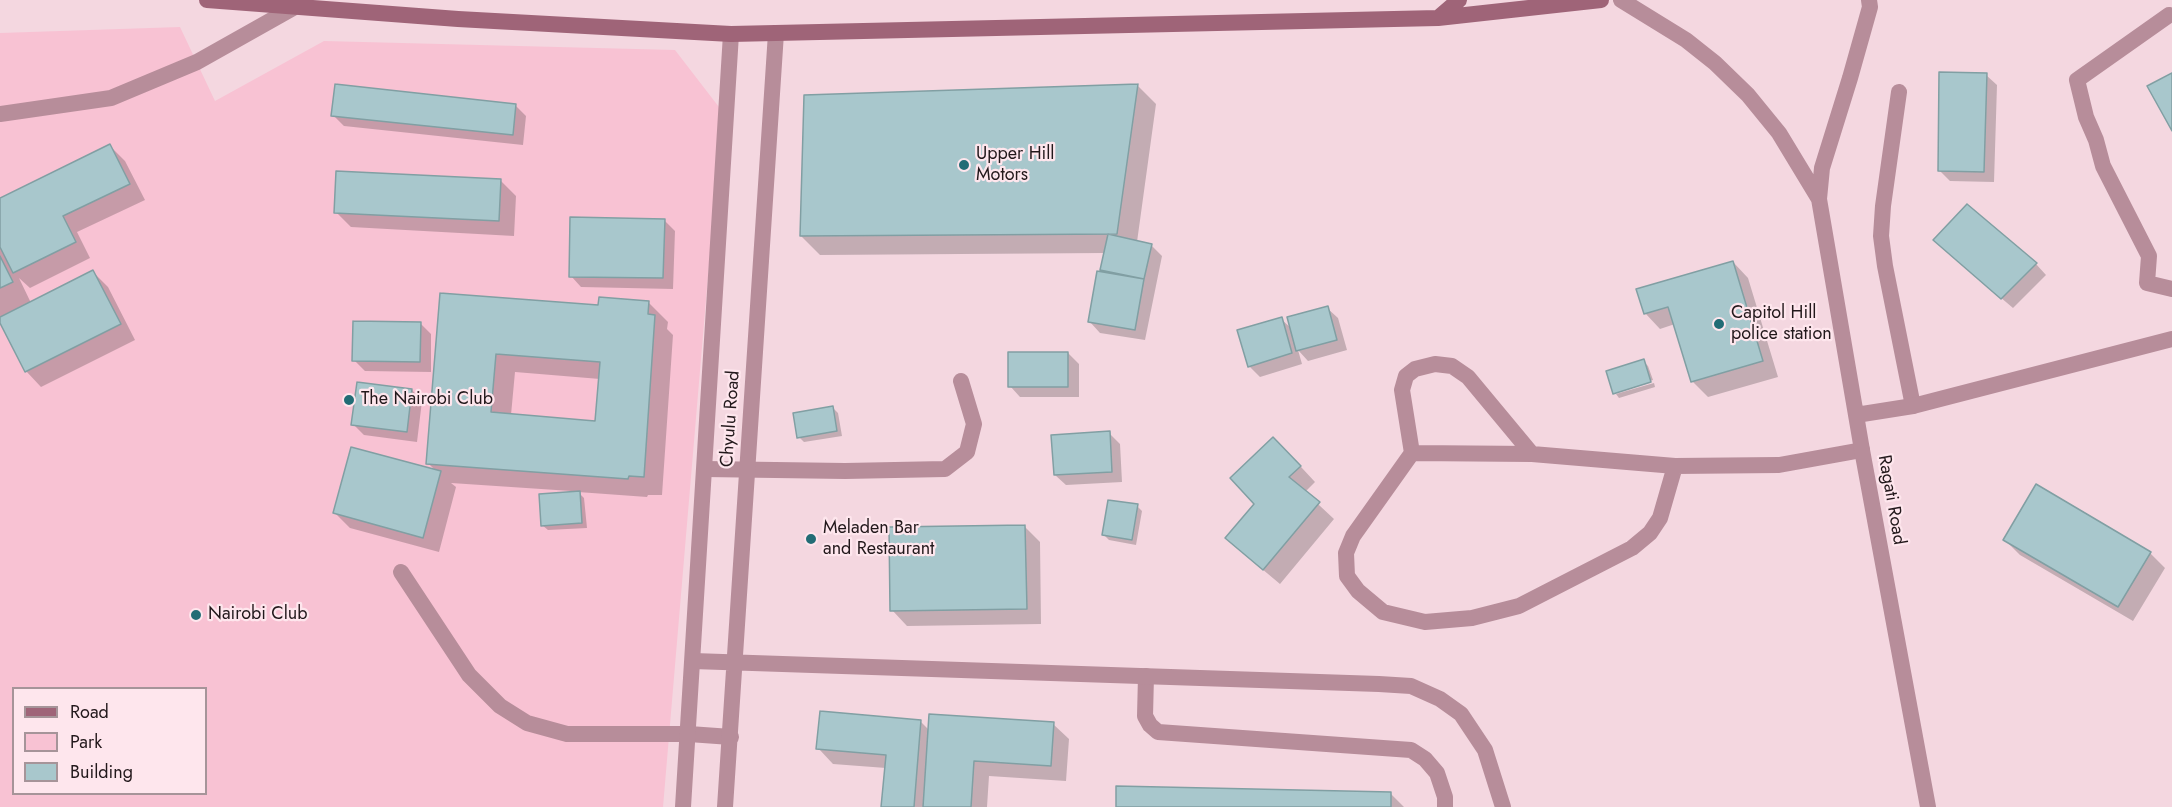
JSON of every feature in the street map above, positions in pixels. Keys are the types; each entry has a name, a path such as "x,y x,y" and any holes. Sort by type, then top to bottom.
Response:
{"main road":[{"path":"207,0 293,8 731,34 1438,18 1601,0"},
{"path":"1438,18 1459,0"}],"street":[{"name":"Ragati Road","path":"1620,0 1686,40 1715,63 1748,95 1779,132 1819,199"},
{"name":"Ragati Road","path":"1869,0 1870,7 1822,168 1819,199 1862,450 1928,807"},
{"path":"0,114 111,98 197,62 293,8"},
{"path":"2169,15 2077,80 2086,117 2096,140 2103,166 2149,256 2147,282 2172,289"},
{"name":"Chyulu Road","path":"725,807 776,33"},
{"name":"Chyulu Road","path":"683,807 731,34"},
{"path":"1899,92 1881,236 1913,406"},
{"path":"1856,415 1913,406 2172,339"},
{"path":"1532,453 1468,377 1452,366 1435,364 1415,369 1406,376 1402,390 1412,453 1353,536 1346,553 1347,576 1358,591 1383,612 1425,622 1472,618 1519,606 1632,548 1650,533 1660,518 1675,466"},
{"path":"705,469 747,471 945,469 967,452 974,424 961,381"},
{"path":"1412,453 1532,453 1675,466 1779,465 1862,450"},
{"path":"401,572 469,675 500,706 527,723 567,734 689,734 731,737"},
{"path":"693,661 1411,686 1440,699 1461,714 1485,750 1503,807"},
{"path":"1146,676 1145,716 1158,732 1412,750 1425,759 1437,773 1445,797 1445,807"}],"green space":[{"name":"The Nairobi Club","path":"180,27 215,101 324,41 675,50 722,111 663,807 0,807 0,33"}],"building":[{"path":"1939,72 1987,73 1984,172 1938,171"},
{"path":"2172,73 2172,131 2147,86"},
{"path":"335,84 516,104 513,135 331,116"},
{"name":"Upper Hill Motors","path":"1138,84 1117,234 800,236 804,95"},
{"path":"110,144 130,184 63,216 76,242 13,273 0,247 0,198"},
{"path":"336,171 501,179 499,221 334,213"},
{"path":"1967,204 2037,263 2001,299 1933,240"},
{"path":"570,217 665,219 663,278 569,277"},
{"path":"1108,234 1152,244 1144,279 1100,270"},
{"path":"0,256 13,282 0,288"},
{"path":"1733,261 1763,361 1691,382 1668,307 1644,314 1636,289"},
{"path":"93,270 121,324 25,372 0,323 0,317"},
{"path":"1097,271 1144,279 1135,330 1088,322"},
{"path":"440,293 598,305 599,297 649,301 648,314 655,315 644,477 629,476 628,479 426,464","holes":["496,354 600,362 595,421 491,412"]},
{"path":"1328,306 1337,340 1296,351 1287,317"},
{"path":"1282,317 1292,353 1248,367 1237,330"},
{"path":"353,321 421,322 420,362 352,361"},
{"path":"1008,352 1068,352 1068,387 1008,387"},
{"path":"1644,359 1651,382 1613,394 1606,371"},
{"path":"357,382 412,389 407,432 351,425"},
{"path":"833,406 837,431 797,438 793,413"},
{"path":"1110,431 1112,472 1054,475 1051,435"},
{"path":"1273,437 1301,466 1289,477 1320,502 1263,570 1225,538 1254,504 1230,478"},
{"path":"351,447 441,471 423,538 333,513"},
{"path":"2036,484 2151,552 2118,607 2003,540"},
{"path":"580,491 582,523 541,526 539,494"},
{"path":"1108,500 1138,504 1132,540 1102,535"},
{"path":"1025,525 1027,609 890,611 889,527"},
{"path":"820,711 921,720 914,807 881,807 886,755 816,749"},
{"path":"929,714 1054,722 1051,766 974,761 971,807 923,807"},
{"path":"1116,786 1391,792 1391,807 1116,807"}],"place":[{"name":"Upper Hill Motors","path":"964,165"},
{"name":"Capitol Hill police station","path":"1719,324"},
{"name":"The Nairobi Club","path":"349,400"},
{"name":"Meladen Bar and Restaurant","path":"811,539"},
{"name":"Nairobi Club","path":"196,615"}]}
